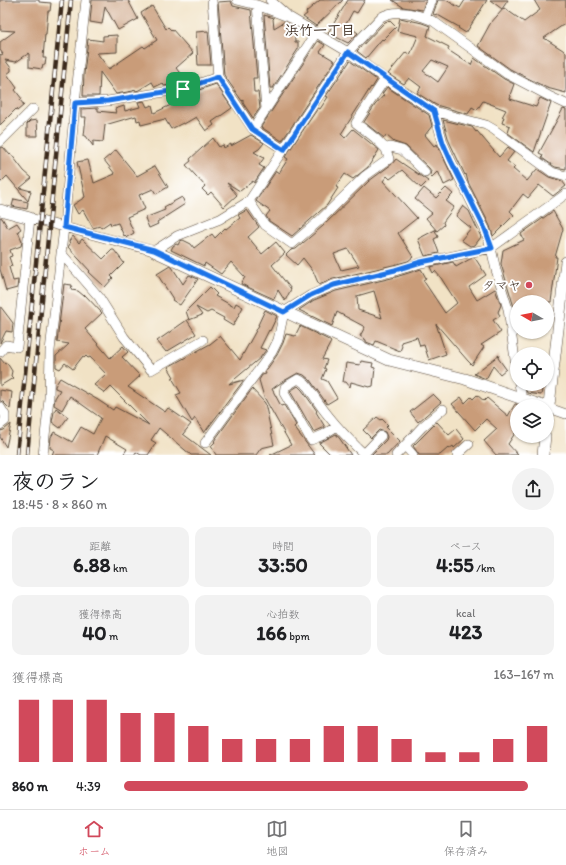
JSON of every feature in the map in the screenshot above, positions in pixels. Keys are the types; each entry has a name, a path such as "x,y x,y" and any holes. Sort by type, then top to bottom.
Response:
{"street":[{"path":"43,455 49,398 50,351 64,227 86,0"},
{"path":"212,0 218,77 252,129 284,150"},
{"path":"237,0 291,18"},
{"path":"270,0 291,18 348,52 385,79 434,111 486,125 552,172 566,176"},
{"path":"426,18 432,0"},
{"path":"257,6 266,109"},
{"path":"154,250 177,236 220,219 249,201 348,52 381,17 388,13 395,12 426,18 433,21 507,74 566,104"},
{"path":"252,129 316,33"},
{"path":"75,103 108,101 183,89 218,77"},
{"path":"249,201 265,225 292,244 319,221 365,176 388,159 386,149 356,123 385,79"},
{"path":"0,142 33,109"},
{"path":"434,111 443,143 485,229 492,248 496,270 508,309 512,330 513,347"},
{"path":"386,149 393,147 402,150 425,172"},
{"path":"206,443 272,352 278,340 284,312 311,295 334,285 421,262 492,248 566,194"},
{"path":"0,210 154,250 389,360 454,375 522,398"},
{"path":"0,352 6,345 17,347 30,218"},
{"path":"61,253 99,297 124,337 151,370 203,340"},
{"path":"547,399 566,262"},
{"path":"337,426 312,440 284,393 285,387 298,379 304,381 323,410 364,455 381,436"},
{"path":"520,391 522,398"},
{"path":"0,407 5,415 5,421 0,425"},
{"path":"396,455 422,427 443,409"},
{"path":"554,410 566,414"},
{"path":"543,455 544,443"},
{"path":"457,455 469,444"},
{"path":"405,446 413,455"}],"building":[{"path":"0,0 39,0 39,2 51,3 50,11 48,11 45,34 43,58 46,58 45,65 43,65 42,69 29,67 29,53 16,62 5,60 11,68 11,71 7,74 17,88 15,90 22,99 20,100 24,105 17,111 16,109 0,125 0,54 3,54 0,50 0,42 15,31 0,30"},
{"path":"92,0 128,0 138,19 118,30 105,6 102,24 90,22"},
{"path":"320,0 343,0 316,26 303,17 307,14 306,12"},
{"path":"348,0 365,0 357,13 353,11 346,24 358,33 348,43 328,33"},
{"path":"392,0 426,0 422,10 403,7"},
{"path":"438,0 446,0 460,8 465,0 487,0 466,33 458,28 459,27 436,14 433,14"},
{"path":"490,0 508,0 502,9"},
{"path":"534,0 566,0 566,23 544,38 566,52 566,93 547,88 510,69 478,46 490,24 504,8 524,22 540,10"},
{"path":"231,1 233,6 251,10 257,78 253,78 254,92 258,92 260,108 253,118 243,103 243,100 242,101 224,75 218,2"},
{"path":"152,6 166,29 168,27 171,30 172,29 193,53 176,68 182,76 180,78 182,80 175,84 164,86 163,83 155,87 152,82 136,91 135,89 133,91 116,94 100,72 99,96 83,96 88,39 103,41 103,36 117,35 117,52 97,53 109,69 143,46 145,48 157,40 141,13"},
{"path":"264,15 274,18 274,28 284,22 294,27 295,42 298,42 298,49 273,88 270,88"},
{"path":"400,18 430,26 427,36 449,47 448,50 471,65 474,58 504,79 514,84 510,99 536,107 540,98 551,103 534,152 508,133 510,126 502,123 504,117 502,117 506,110 483,101 477,110 472,107 468,114 436,105 417,93 421,87 409,78 404,84 388,74 406,52 410,55 418,36 397,31","holes":["432,60 448,67 438,82 423,71"]},
{"path":"388,21 396,27 383,40 382,39 366,58 357,51 385,22"},
{"path":"208,31 211,65 198,65 196,32"},
{"path":"318,41 325,45 320,52 335,61 282,141 261,127"},
{"path":"350,61 377,80 341,134 345,138 353,129 379,150 368,167 353,179 345,174 336,187 338,188 327,205 292,236 269,221 266,216 270,211 256,201 276,171 279,173 288,159 285,157 318,108 320,109 328,97 326,96"},
{"path":"216,84 232,108 212,122 214,125 206,131 196,117 171,129 165,119 141,125 140,120 137,121 136,116 105,125 103,142 93,141 93,146 86,136 84,136 86,117 81,117 81,109 98,108 98,111 116,113 115,109 124,106 125,111 140,107 138,102 144,101 147,107 152,105 154,113 173,104 170,98 185,95"},
{"path":"387,87 429,115 432,126 425,135 434,146 437,144 454,180 444,185 438,171 432,177 430,175 431,171 429,168 406,146 394,142 386,135 384,138 364,122 375,105 384,95 382,94"},
{"path":"563,109 566,110 566,169 555,167 542,158 543,155 539,153"},
{"path":"37,120 38,136 27,136 27,124 30,121"},
{"path":"443,120 472,127 499,157 508,147 514,152 507,161 515,167 513,169 527,181 537,169 549,177 562,181 566,186 553,196 539,185 528,198 523,194 510,211 514,215 493,236 490,226 468,182 466,174 465,175 449,141"},
{"path":"251,135 264,143 254,152 264,158 259,165 264,168 254,183 253,181 240,191 227,183 237,195 224,207 211,192 208,195 202,189 205,186 186,165 191,161 190,159 213,138 219,147 223,145 224,148 231,144 231,146"},
{"path":"3,147 32,178 20,188 31,191 28,201 7,176 0,183 0,148"},
{"path":"116,150 137,176 155,166 168,187 156,194 153,189 139,195 145,209 127,217 134,233 127,237 125,235 124,236 118,223 111,225 110,222 101,228 100,226 93,228 83,210 78,214 73,205 85,197 77,162 88,160 94,183 115,174 104,160"},
{"path":"396,159 428,181 421,188 402,170 390,179 387,176 383,181 417,218 398,233 413,257 408,261 333,279 319,285 313,271 303,258 297,265 286,255 291,250 296,249 323,226 369,181 392,164","holes":["348,249 359,266 341,270 334,254"]},
{"path":"424,188 436,198 446,188 453,194 446,201 454,207 443,222 444,225 437,231 426,218 432,213 415,199"},
{"path":"182,197 185,204 157,222 158,224 149,228 145,218 165,210 164,207"},
{"path":"14,199 28,202 27,209 12,206"},
{"path":"463,206 469,211 481,237 475,245 470,246 461,240 471,228 456,216"},
{"path":"247,210 259,227 248,237 262,254 276,242 285,253 272,265 291,289 285,301 278,290 274,299 241,284 245,277 231,262 221,274 205,263 204,266 171,250 173,246 176,244 178,245 180,241 183,240 191,244 194,248 212,234 215,238 225,228 226,229 240,218 238,215"},
{"name":"タマヤ","path":"553,211 563,229 555,257 557,257 552,295 510,295 501,264 503,250 524,240 521,234"},
{"path":"0,217 8,228 17,223 21,229 18,231 22,241 21,246 10,250 12,256 9,257 12,266 9,267 13,281 18,280 17,288 6,291 0,269"},
{"path":"435,230 438,237 434,239 439,253 425,256 418,239"},
{"path":"73,236 79,243 82,239 103,259 112,250 114,250 124,263 111,276 113,278 105,287 89,272 90,271 68,247 70,244 69,241"},
{"path":"475,258 486,275 469,287 477,300 495,289 501,305 498,312 500,316 493,320 501,332 481,345 484,347 472,365 436,324 446,354 429,360 424,345 420,346 417,337 401,342 402,346 400,351 376,341 374,345 366,342 366,340 360,336 365,327 337,312 332,326 299,310 314,300 336,291 396,277 421,269 426,278 423,280 445,313 457,303 441,278 435,271 433,273 430,267 453,262 456,267 470,259","holes":["374,291 382,318 358,310 357,296"]},
{"path":"170,266 183,284 189,275 198,279 180,305 172,300 173,299 157,274"},
{"path":"64,284 72,285 71,290 78,291 84,296 85,295 102,313 85,329 110,358 123,346 128,352 122,357 140,376 128,387 165,412 168,408 191,424 183,434 211,455 191,455 159,428 151,440 156,443 148,455 141,455 136,452 134,455 123,455 127,449 105,436 97,455 52,455 54,450 50,448 51,437 54,432 72,442 81,427 93,434 101,418 70,396 62,410 54,405 55,398 60,390 55,388 55,386 60,378 113,410 115,407 149,425 111,387 105,393 94,385 106,374 90,357 88,358 86,356 84,358 83,356 73,369 65,363 60,369 56,367 56,356 69,344 57,342"},
{"path":"210,287 217,294 215,296 234,307 236,303 243,307 233,326 223,320 224,318 211,311 207,313 196,307 202,315 189,320 186,311"},
{"path":"0,306 13,323 12,332 6,331 0,343"},
{"path":"265,310 277,316 260,348 266,350 260,358 229,384 244,380 204,433 195,418 192,422 176,395 181,393 172,378 174,377 168,367 210,344 220,336 240,360 259,325"},
{"path":"187,320 196,334 166,352 157,341"},
{"path":"300,326 331,342 322,359 327,360 324,368 326,369 322,379 327,381 337,398 327,404 310,380 304,375 298,373 272,389 281,406 284,405 296,425 294,427 315,455 270,455 291,445 264,397 259,380 262,375 266,374 265,372 277,355 286,334 295,336"},
{"path":"499,355 498,358 506,369 500,374 493,366 486,379 474,374"},
{"path":"0,358 5,364 7,363 12,371 11,376 13,378 0,386"},
{"path":"361,361 373,363 372,367 375,368 373,386 369,387 351,382 350,387 346,382 343,382 346,363 360,365"},
{"path":"298,386 317,411 316,412 325,427 314,432 290,391"},
{"path":"252,389 265,403 274,445 261,448 256,455 216,455 211,446"},
{"path":"0,390 12,392 10,409 0,401"},
{"path":"527,391 542,391 541,395 527,393"},
{"path":"433,394 441,402 418,422 410,412"},
{"path":"477,395 484,401 487,398 508,416 510,413 510,441 508,444 518,455 496,455 484,441 497,429 486,419 475,430 452,404 461,397 465,403 471,397 473,399"},
{"path":"56,408 68,417 60,428 52,422"},
{"path":"377,417 381,420 382,419 388,425 386,427 400,441 387,455 371,455 386,440 387,437 385,432 379,430 371,438 363,430"},
{"path":"437,422 449,435 456,429 464,439 454,448 453,446 449,449 448,448 440,455 419,455 413,446"},
{"path":"11,424 6,447 0,437 0,431 4,430"},
{"path":"336,434 351,455 331,455 319,443"}],"railway":[{"path":"17,455 62,0"},
{"path":"27,455 71,0"}],"place":[{"name":"タマヤ","path":"529,285"}],"district":[{"name":"浜竹一丁目","path":"320,30"}],"route":[{"path":"348,52 385,79 434,111 443,143 485,229 492,248 421,262 334,285 311,295 284,312 154,250 64,227 75,103 108,101 183,89 218,77 252,129 284,150 348,52"}]}
